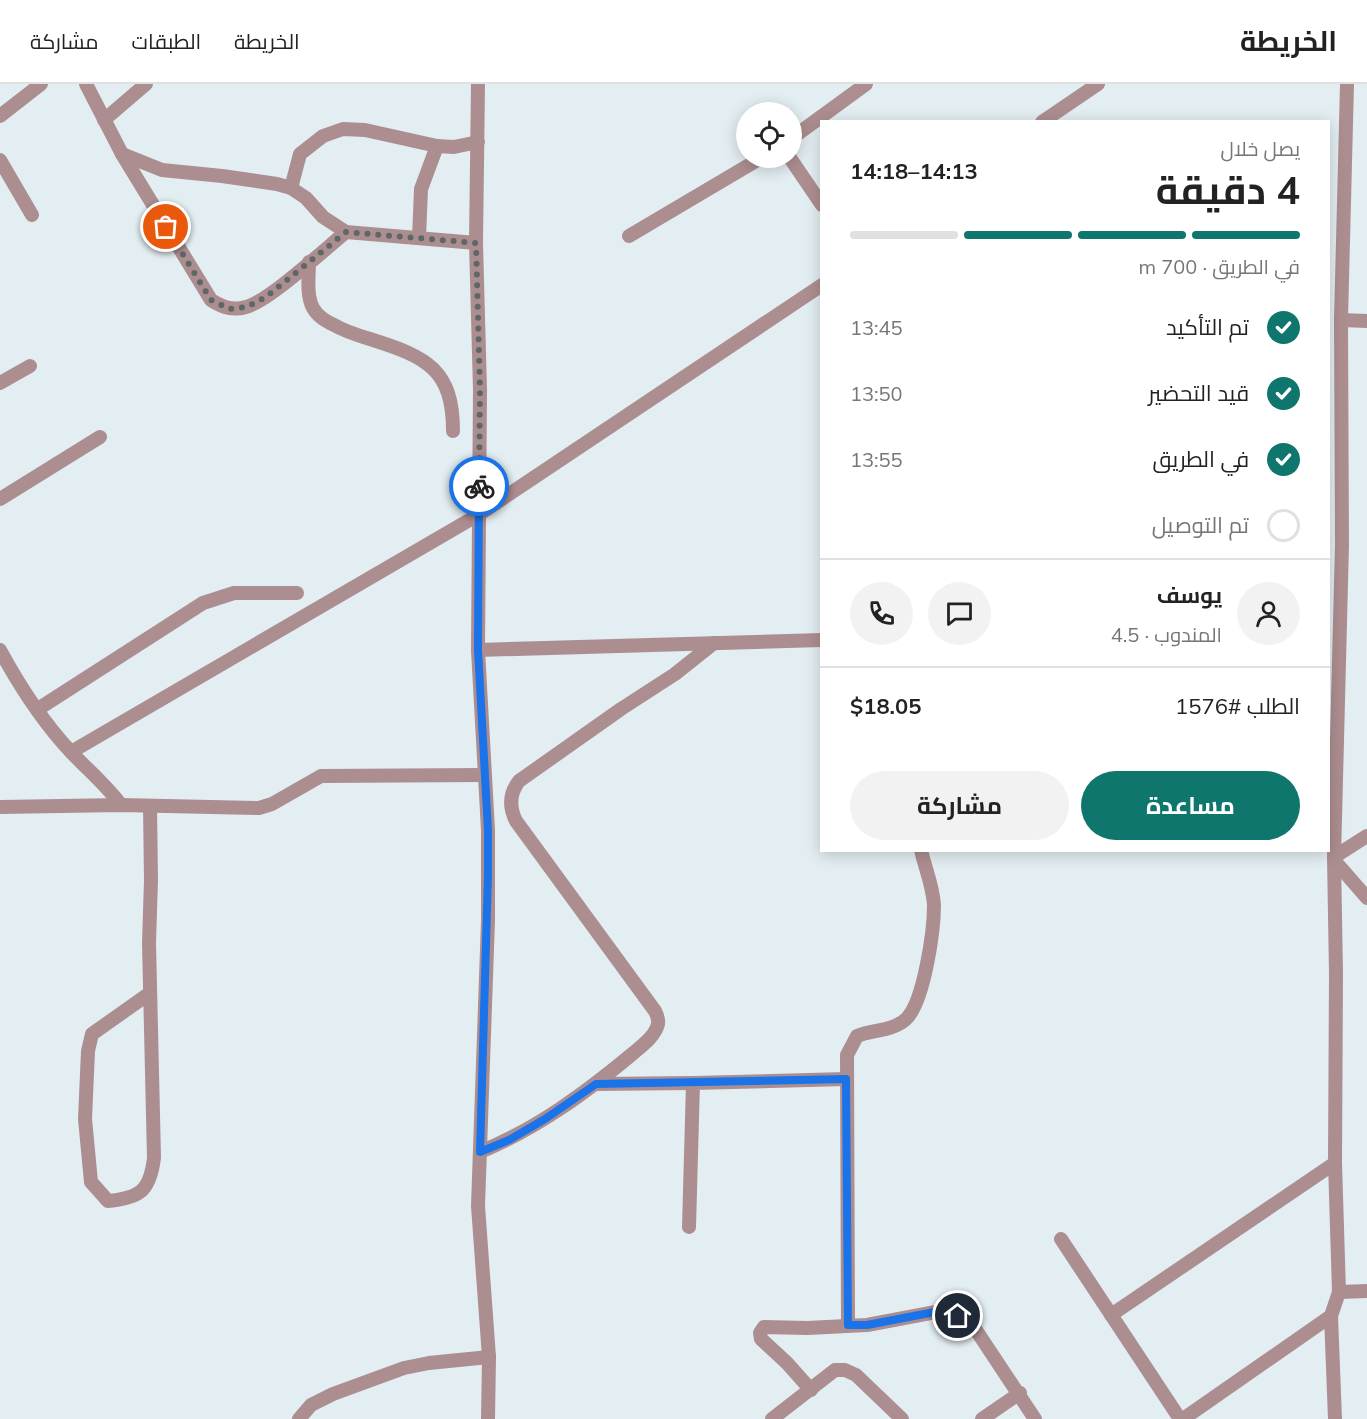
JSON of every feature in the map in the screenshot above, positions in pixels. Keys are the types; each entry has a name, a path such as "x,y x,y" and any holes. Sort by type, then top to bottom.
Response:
{"street":[{"path":"0,116 41,84"},
{"path":"86,84 122,154 211,300 220,306 230,309 247,307 266,297 346,232"},
{"path":"104,120 146,84"},
{"path":"478,84 476,243 480,390 478,650 488,830 488,920 478,1206 489,1357 488,1419"},
{"path":"802,131 866,84"},
{"path":"1045,120 1098,84"},
{"path":"1335,1419 1331,1316 1339,1292 1335,1163 1334,628 1342,545 1335,356 1341,320 1347,84"},
{"path":"291,188 300,154 323,136 343,129 365,130 437,146 454,147 478,142"},
{"path":"418,238 421,189 437,146"},
{"path":"122,154 162,170 222,176 291,188 306,198 323,218 346,232 476,243"},
{"path":"0,160 32,214"},
{"path":"629,236 744,168"},
{"path":"797,168 820,202"},
{"path":"309,262 309,291 313,307 321,318 342,330 383,343 423,360 436,371 448,391 453,415 453,431"},
{"path":"71,752 478,515 820,286"},
{"path":"1341,320 1367,321"},
{"path":"0,383 30,366"},
{"path":"0,499 100,437"},
{"path":"1330,551 1342,545"},
{"path":"38,709 203,603 234,593 297,593"},
{"path":"478,650 820,640"},
{"path":"480,1152 509,1140 574,1101 646,1042 658,1025 655,1011 516,821 511,811 512,792 519,781 675,674 714,642"},
{"path":"0,650 38,709 71,752 122,805"},
{"path":"0,807 122,805 259,808 272,804 321,776 484,775"},
{"path":"150,806 150,993 154,1158 152,1178 141,1191 129,1199 108,1201 91,1182 85,1119 88,1051 92,1034 150,993"},
{"path":"1334,858 1367,836"},
{"path":"848,1325 846,1079 848,1050 857,1036 899,1024 910,1014 919,994 927,963 934,904 922,852"},
{"path":"1334,858 1367,898"},
{"path":"596,1084 846,1079"},
{"path":"689,1227 693,1083"},
{"path":"1111,1315 1335,1163"},
{"path":"1061,1239 1181,1419 1331,1316"},
{"path":"1339,1292 1367,1291"},
{"path":"811,1390 761,1339 761,1330 768,1326 807,1328 867,1325 930,1312 949,1312 966,1320 974,1327 1020,1393 1035,1419"},
{"path":"299,1419 311,1406 333,1394 404,1368 489,1357"},
{"path":"772,1419 835,1370 845,1370 856,1375 902,1419"},
{"path":"982,1419 1020,1393"}],"way so far":[{"path":"166,227 211,300 230,309 247,307 266,297 346,232 476,243 480,390 479,486"}],"route":[{"path":"479,486 478,650 488,830 488,920 480,1152 509,1140 545,1119 596,1084 846,1079 848,1325 867,1325 940,1311 958,1316"}]}
